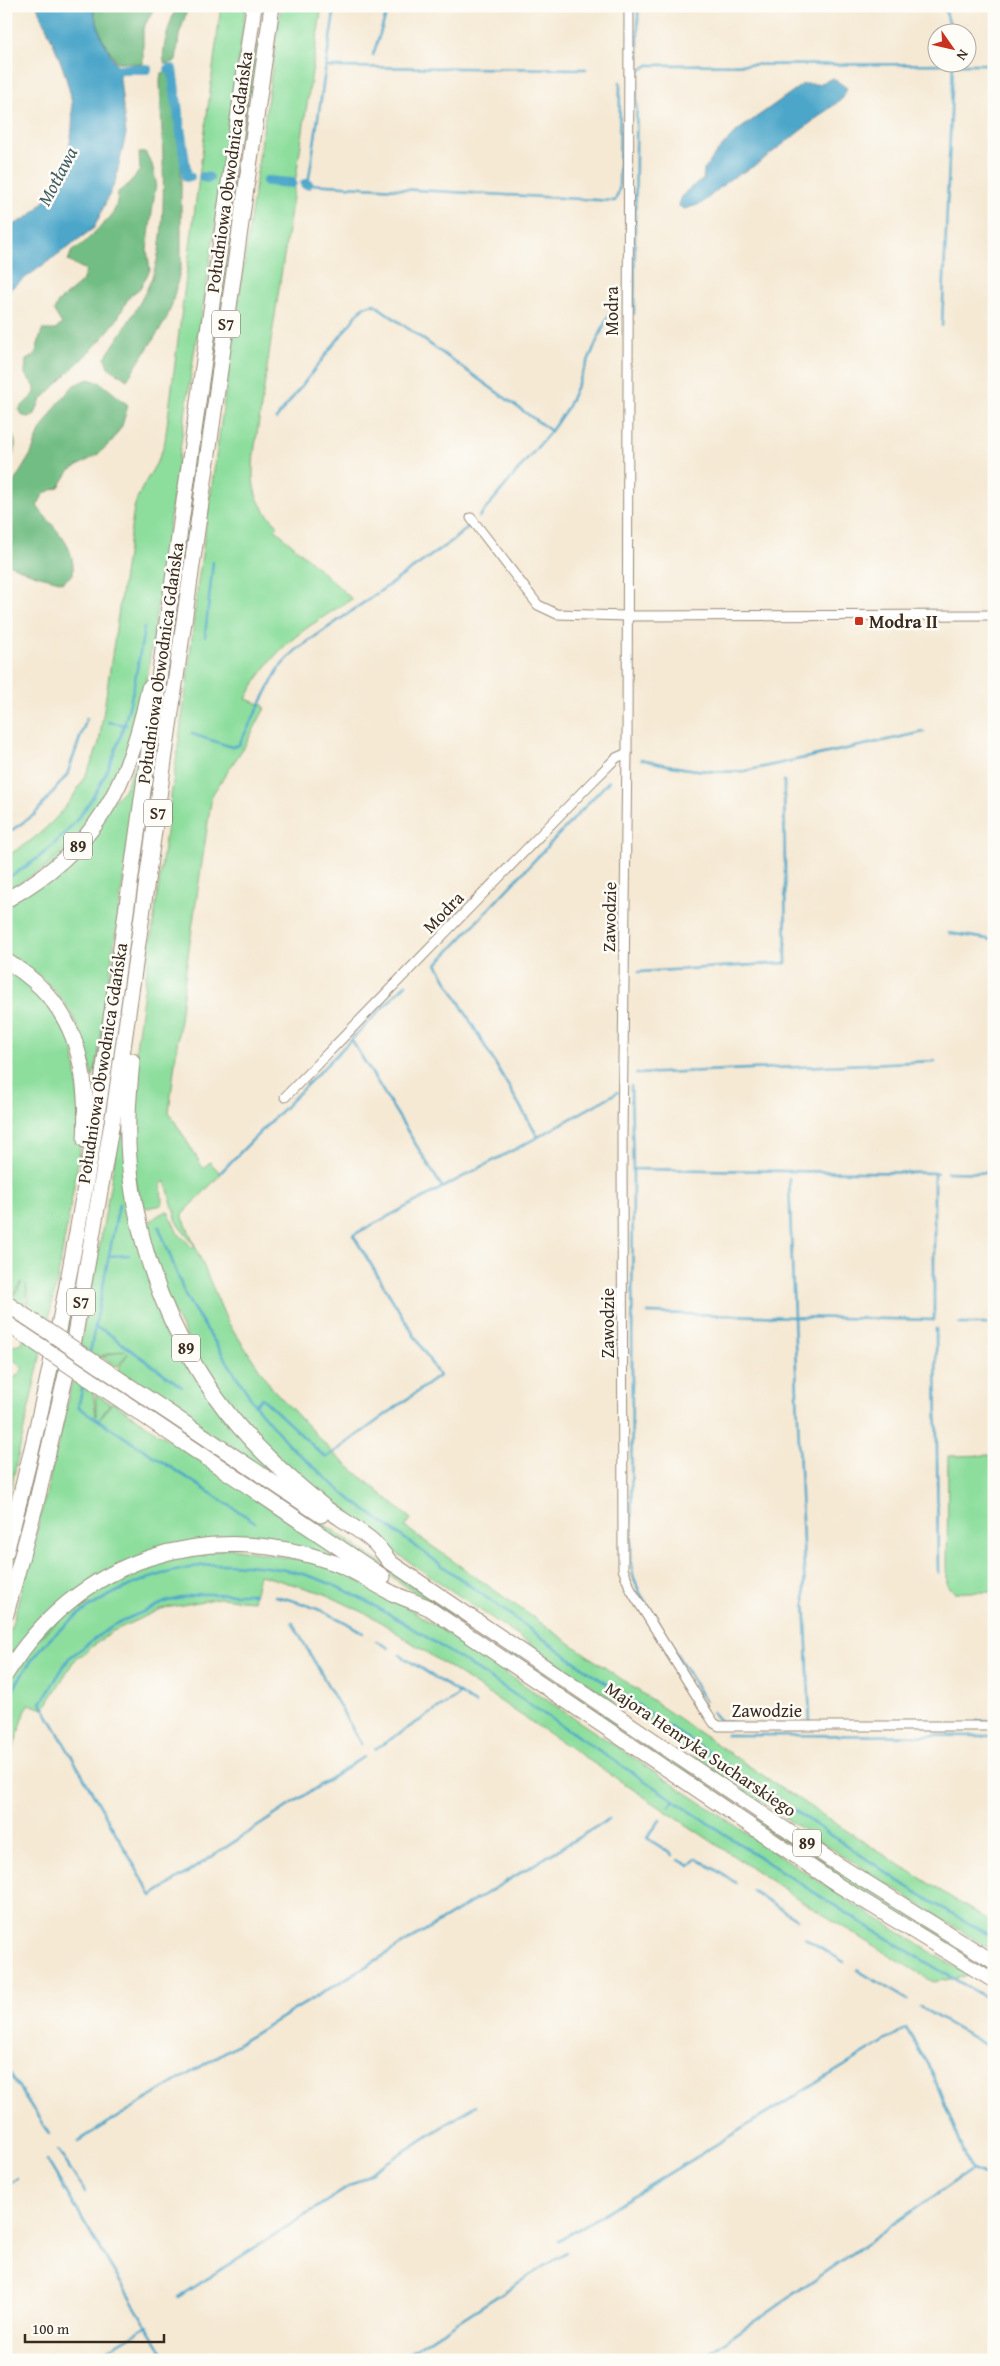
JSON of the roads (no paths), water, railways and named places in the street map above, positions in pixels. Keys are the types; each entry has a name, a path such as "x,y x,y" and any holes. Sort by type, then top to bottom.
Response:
{"highway":[{"name":"Południowa Obwodnica Gdańska","path":"6,1552 52,1363 87,1180 166,636 254,6"},
{"name":"Południowa Obwodnica Gdańska","path":"6,1614 37,1500 74,1340 93,1239 133,985 272,6"},
{"name":"89","path":"6,900 32,885 58,865 82,841 118,791 133,751 143,716 154,663 166,636"},
{"path":"6,961 30,978 53,1000 71,1028 86,1087 84,1148 87,1180"},
{"name":"89","path":"133,985 136,1018 128,1099 129,1159 133,1194 142,1237 154,1278 167,1310 205,1380 240,1428 294,1482 327,1509 372,1540 390,1562"},
{"name":"89","path":"6,1303 390,1562"},
{"name":"89","path":"6,1323 427,1607"},
{"name":"89","path":"6,1674 33,1635 81,1592 101,1579 137,1562 191,1547 234,1543 284,1548 343,1566 392,1592 427,1607"},
{"name":"Majora Henryka Sucharskiego","path":"390,1562 839,1865 994,1962"},
{"name":"Majora Henryka Sucharskiego","path":"427,1607 838,1885 994,1981"}],"street":[{"name":"Modra","path":"626,616 629,6"},
{"path":"471,518 538,605 557,614 626,616 994,615"},
{"name":"Zawodzie","path":"626,616 627,753 622,1135 623,1569 627,1581 708,1714 719,1726 994,1726"},
{"name":"Modra","path":"284,1097 590,784 616,758 627,753"}],"water":[{"path":"37,6 92,6 102,39 119,69 126,134 115,182 94,228 6,292 6,229 33,213 54,186 62,171 67,154 73,119 72,102 65,75"},
{"path":"833,78 847,88 843,98 756,165 730,179 701,204 684,209 679,206 685,193 703,180 704,170 716,153 737,131 803,84 819,84"}],"waterway":[{"path":"335,6 308,184 615,201 619,190 620,82"},
{"path":"373,55 389,6"},
{"path":"638,6 638,64"},
{"path":"944,6 949,22"},
{"path":"634,314 637,73 648,65 994,64"},
{"path":"327,67 586,69"},
{"path":"119,69 147,69"},
{"path":"169,69 172,69 187,177 190,177"},
{"path":"942,326 953,72"},
{"path":"203,177 209,178"},
{"path":"267,181 292,183"},
{"path":"276,419 363,307 374,304 551,431"},
{"path":"479,517 551,431 567,408 610,312"},
{"path":"192,734 232,747 239,745 279,668 296,650 452,541 468,527"},
{"path":"205,636 213,562"},
{"path":"6,879 40,856 67,831 89,803 107,772 120,739 130,704 144,628"},
{"path":"6,834 34,815 67,775 87,718"},
{"path":"108,722 126,725"},
{"path":"641,759 693,770 718,772 745,771 924,732"},
{"path":"538,1137 437,964 609,781"},
{"path":"639,972 786,963 784,781"},
{"path":"949,933 994,940"},
{"path":"221,1172 406,984"},
{"path":"352,1041 442,1187"},
{"path":"636,1074 935,1061"},
{"path":"631,1086 633,1169 937,1173"},
{"path":"255,1405 262,1398 326,1458 439,1376 353,1235 538,1137 618,1092"},
{"path":"633,1169 631,1565 640,1593 705,1701"},
{"path":"947,1172 994,1173"},
{"path":"789,1178 794,1317 934,1320 934,1173"},
{"path":"90,1352 119,1204"},
{"path":"159,1227 186,1297 255,1405 290,1446 350,1499 592,1674 917,1893 994,1938"},
{"path":"109,1256 129,1255"},
{"path":"648,1313 794,1317 810,1722"},
{"path":"959,1324 994,1324"},
{"path":"96,1328 105,1331 182,1387"},
{"path":"936,1329 938,1573"},
{"path":"84,1382 78,1407 255,1522"},
{"path":"6,1706 32,1660 69,1622 91,1607 138,1583 178,1570 216,1564 257,1566 306,1575 349,1592 404,1623 770,1864 918,1958 994,2002"},
{"path":"255,1594 199,1594 168,1601 113,1625 69,1658 41,1703 152,1896 363,1757"},
{"path":"275,1596 321,1610 363,1633"},
{"path":"292,1622 361,1744"},
{"path":"376,1641 389,1648"},
{"path":"400,1655 459,1693"},
{"path":"375,1749 455,1698 459,1693 475,1704"},
{"path":"712,1712 720,1721 730,1722"},
{"path":"977,1721 994,1721"},
{"path":"726,1735 994,1736"},
{"path":"669,1807 674,1800"},
{"path":"78,2141 609,1819"},
{"path":"660,1820 647,1838 673,1855"},
{"path":"679,1860 690,1866 697,1858 736,1883"},
{"path":"753,1891 797,1919"},
{"path":"805,1938 844,1962"},
{"path":"857,1970 908,2000"},
{"path":"920,2007 994,2050"},
{"path":"559,2241 906,2028 932,2072 971,2170"},
{"path":"6,2067 49,2134"},
{"path":"178,2297 476,2105"},
{"path":"58,2150 85,2192"},
{"path":"47,2160 167,2360"},
{"path":"699,2360 971,2170 994,2179"},
{"path":"6,2185 17,2179"},
{"path":"398,2360 566,2252"},
{"path":"89,2360 148,2326"}],"place":[{"name":"Modra II","path":"859,621"}],"water label":[{"name":"Motława","path":"57,176"}]}
